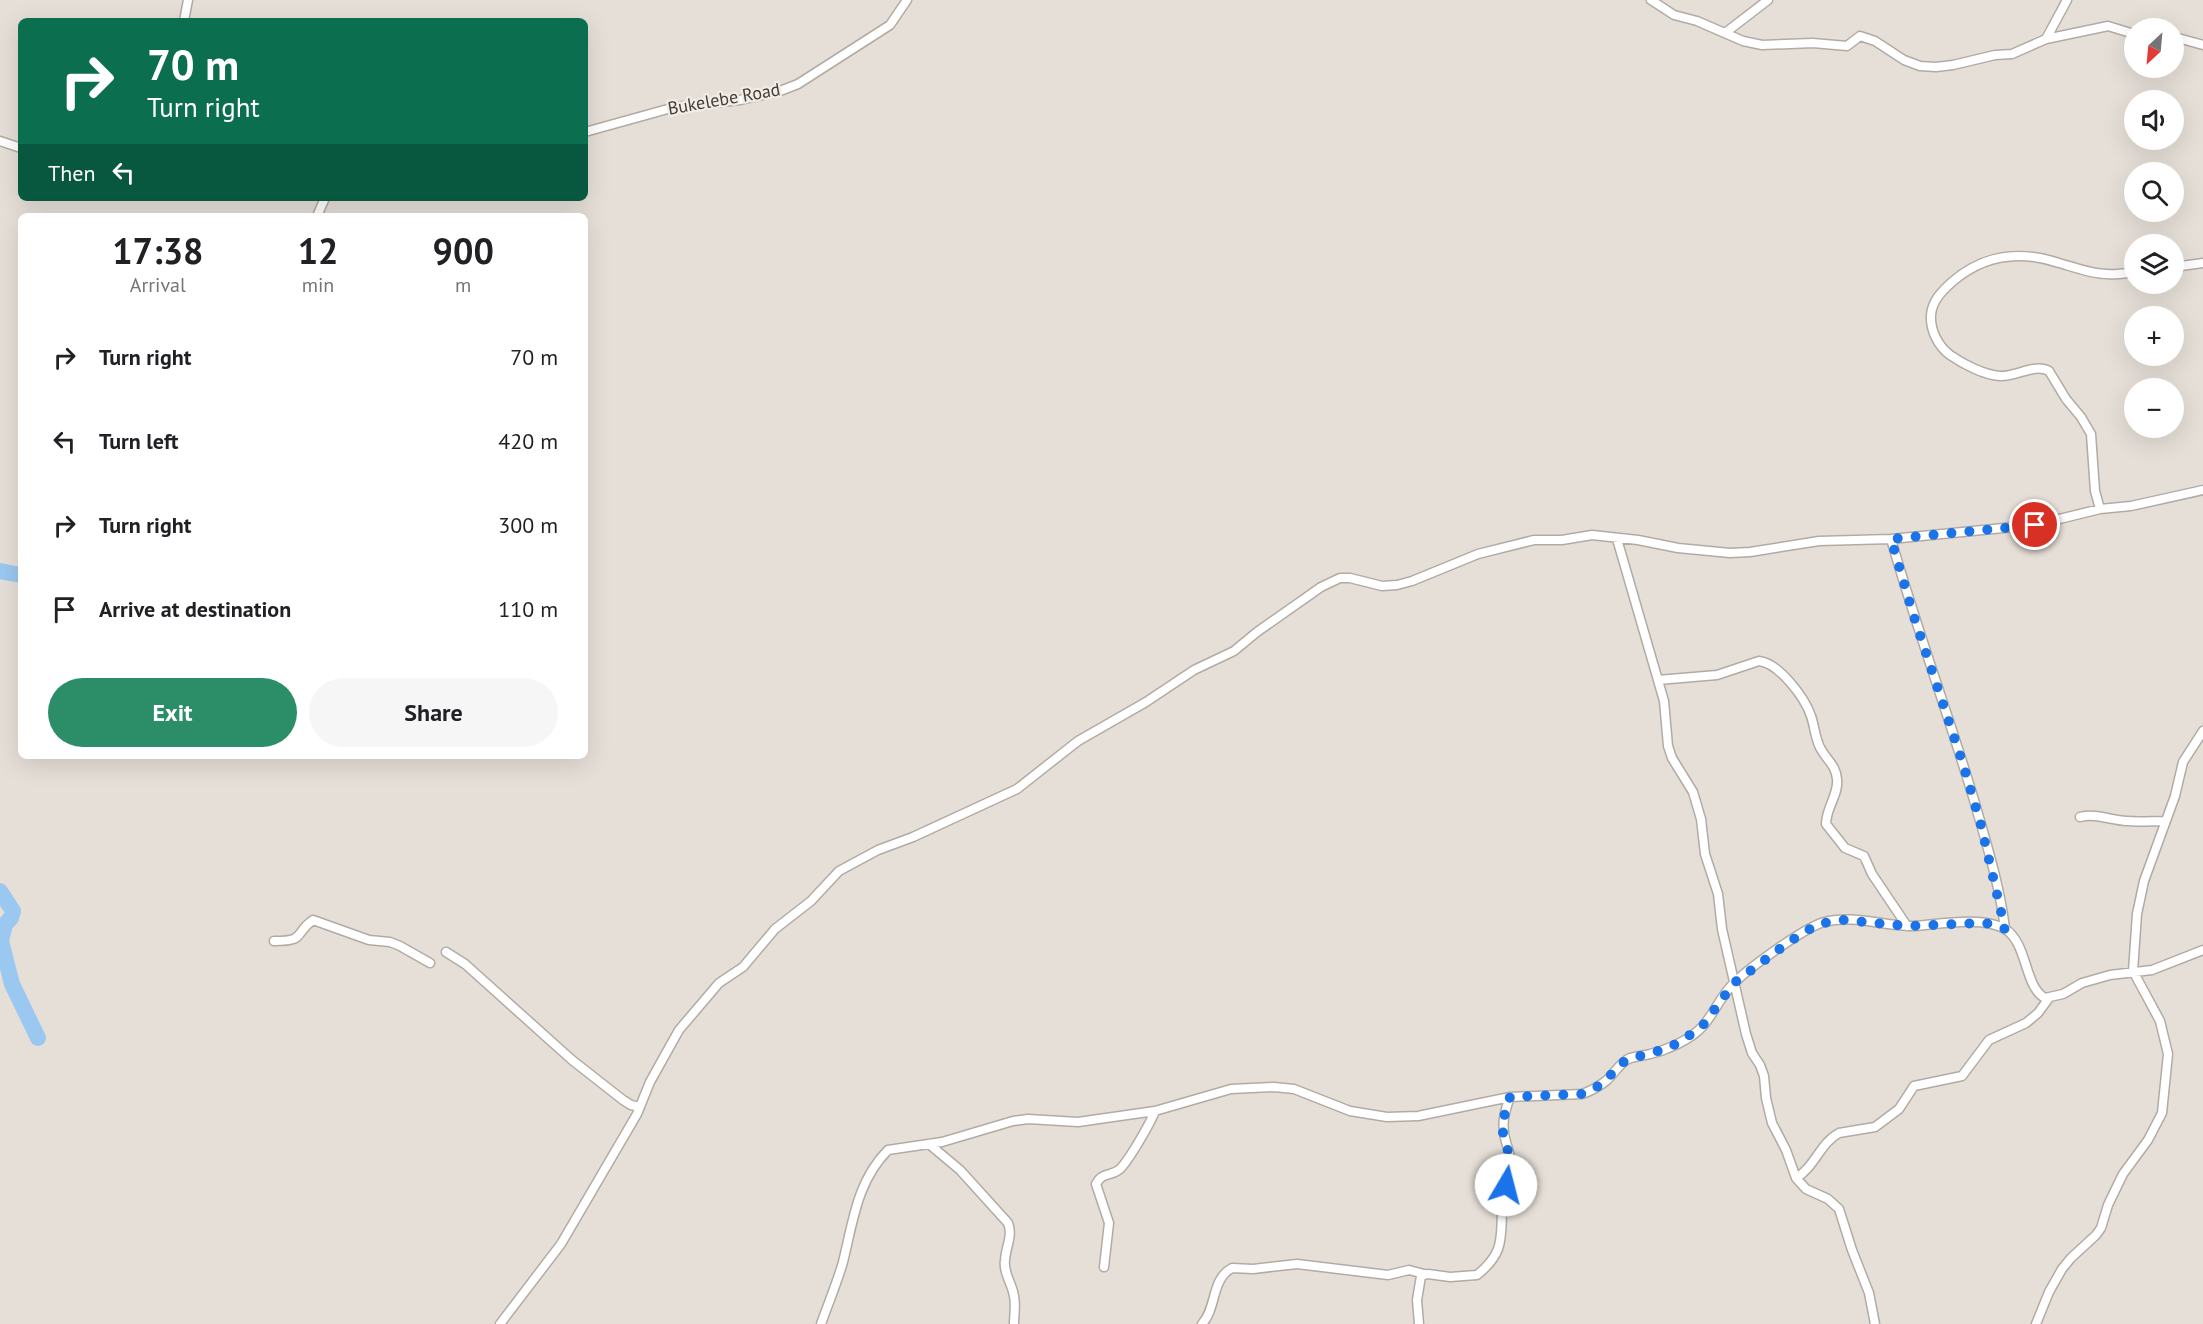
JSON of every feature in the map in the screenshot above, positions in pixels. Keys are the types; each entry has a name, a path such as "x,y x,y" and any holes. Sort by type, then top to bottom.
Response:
{"street":[{"path":"185,18 188,0"},
{"name":"Bukelebe Road","path":"588,131 675,107 740,100 780,91 798,84 890,25 908,0"},
{"path":"1651,0 1674,15 1697,21 1743,41 1770,46 1813,43 1847,46 1860,36 1868,37 1904,60 1920,66 1953,65 1995,55 2012,54 2046,39 2108,26 2124,31"},
{"path":"1725,33 1768,0"},
{"path":"2046,39 2067,0"},
{"path":"2184,40 2203,45"},
{"path":"0,141 18,147"},
{"path":"2100,509 2095,491 2091,435 2049,371 2037,368 2001,376 1983,372 1964,362 1949,354 1934,335 1931,321 1932,309 1939,295 1961,275 1990,259 2028,255 2106,274 2124,273"},
{"path":"2184,266 2203,263"},
{"path":"500,1324 561,1244 640,1107 666,1050 679,1030 719,983 743,967 775,928 811,901 839,871 878,850 913,837 1017,789 1078,741 1162,693 1194,670 1234,651 1321,587 1340,578 1350,578 1382,586 1397,585 1478,554 1534,540 1562,540 1592,535 1730,553 1819,541 1891,539 2035,525 2100,509 2131,506 2203,490"},
{"path":"1617,538 1664,701 1668,746 1672,758 1693,792 1701,819 1705,854 1718,894 1722,929 1734,983 1752,1053 1764,1076 1772,1123 1786,1150 1796,1178 1806,1189 1828,1199 1839,1209 1869,1293 1875,1324"},
{"path":"1891,539 1913,614 1968,780 2005,929 2023,956 2041,997 2049,998 2062,994 2082,983 2133,971 2152,970 2203,950"},
{"path":"1658,680 1717,675 1760,661 1778,669 1807,706 1821,751 1834,766 1837,775 1837,786 1826,824 1845,848 1864,856 1872,874 1907,926"},
{"path":"2036,1324 2062,1269 2101,1228 2108,1205 2123,1174 2148,1140 2162,1113 2168,1054 2160,1021 2133,971 2140,899 2175,796 2183,762 2203,731"},
{"path":"2080,817 2092,814 2128,821 2165,821"},
{"path":"274,941 290,941 297,938 313,920 369,940 390,942 430,963"},
{"path":"821,1324 843,1262 855,1206 872,1168 888,1150 929,1144 1013,1121 1028,1119 1078,1122 1155,1111 1231,1089 1274,1087 1294,1089 1350,1111 1387,1117 1418,1116 1510,1097 1571,1096 1593,1090 1629,1059 1669,1048 1701,1028 1734,983 1789,942 1818,924 1827,921 1863,921 1907,926 1983,923 2005,929"},
{"path":"446,952 465,964 572,1060 622,1100 640,1107"},
{"path":"1796,1178 1809,1169 1834,1135 1869,1129 1881,1124 1899,1110 1914,1086 1962,1076 1989,1040 2026,1023 2038,1013 2049,998"},
{"path":"1202,1324 1209,1316 1216,1289 1223,1274 1232,1268 1253,1269 1297,1264 1388,1275 1409,1270 1424,1274 1458,1277 1477,1275 1495,1257 1500,1246 1503,1203 1511,1162 1503,1133 1503,1120 1510,1097"},
{"path":"1104,1267 1109,1223 1096,1184 1105,1174 1120,1169 1151,1123 1155,1111"},
{"path":"929,1144 960,1170 1008,1223 1011,1232 1004,1261 1006,1277 1014,1293 1016,1307 1014,1324"},
{"path":"1419,1324 1418,1287 1424,1274"}],"waterway":[{"path":"0,571 18,574"},
{"path":"0,891 13,911 11,918 5,924 1,941 12,984 38,1038"}],"route":[{"path":"1506,1185 1511,1162 1503,1133 1503,1120 1510,1097 1582,1094 1593,1090 1629,1059 1669,1048 1682,1041 1701,1028 1734,983 1789,942 1818,924 1843,920 1884,922 1907,926 1975,922 1992,924 2005,929 1981,825 1891,539 2035,525"}]}
